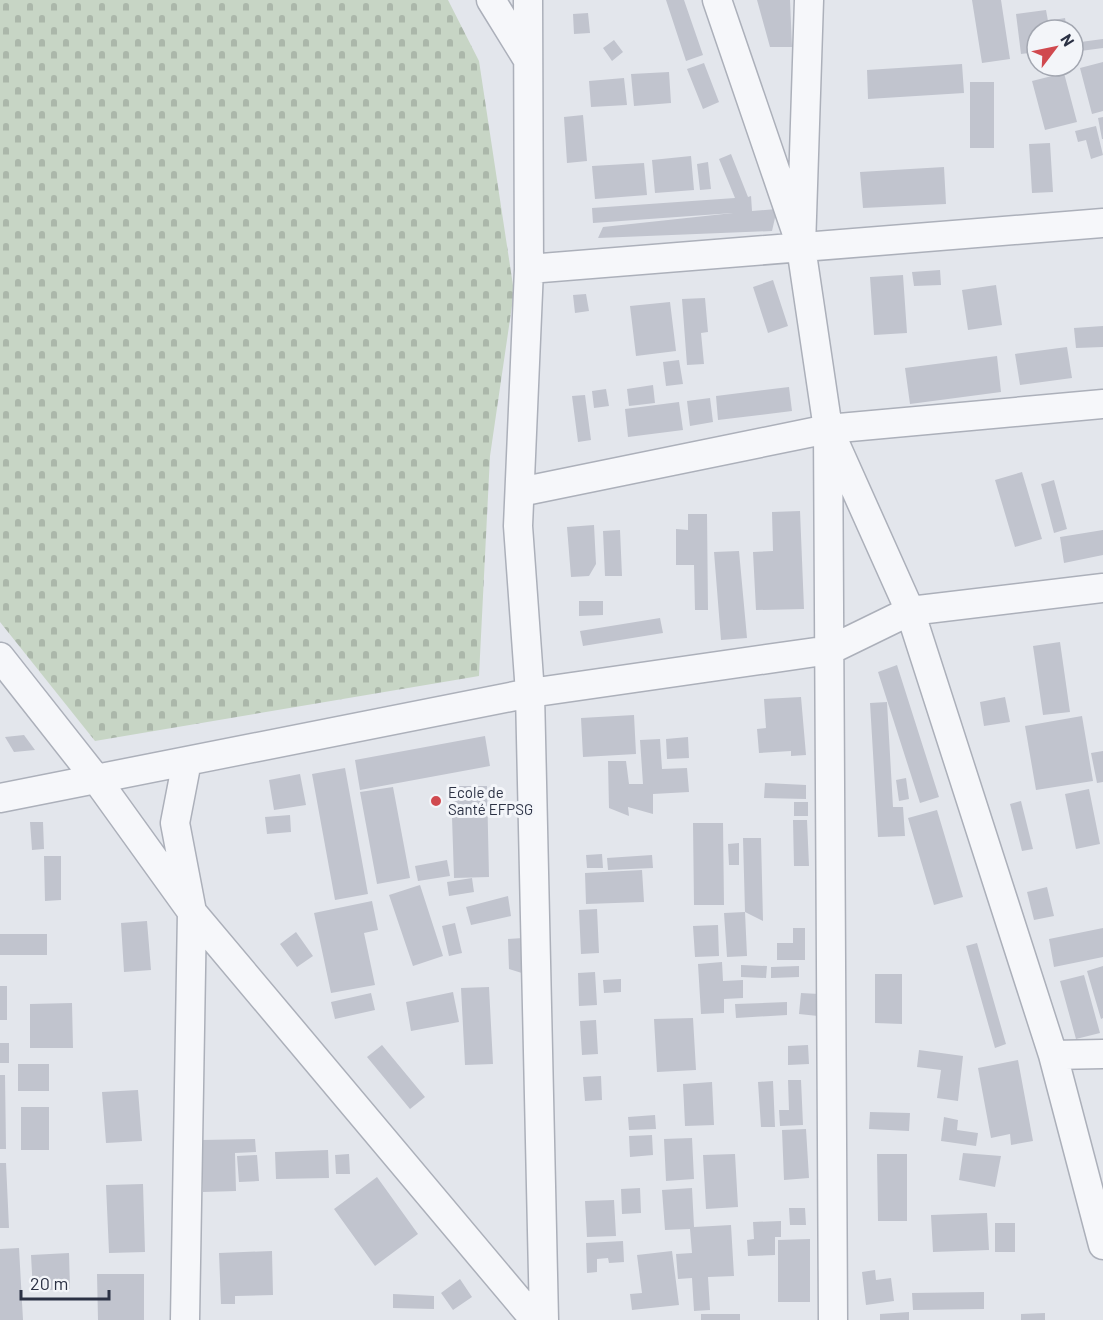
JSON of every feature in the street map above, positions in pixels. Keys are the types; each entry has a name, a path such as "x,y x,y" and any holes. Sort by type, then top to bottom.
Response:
{"street":[{"path":"491,0 528,60"},
{"path":"528,0 529,269 518,526 530,693 544,1320"},
{"path":"717,0 801,247"},
{"path":"809,0 801,247 828,429 833,1320"},
{"path":"529,269 1103,223"},
{"path":"520,492 828,429 1103,404"},
{"path":"828,429 910,611 1053,1055 1103,1245"},
{"path":"0,798 530,693 830,650 910,611 1103,588"},
{"path":"0,657 97,780 192,912 535,1320"},
{"path":"185,1320 192,912 175,823 187,761"},
{"path":"1053,1055 1103,1054"}],"green space":[{"path":"0,0 448,0 479,61 514,292 490,456 479,676 95,741 0,622"}],"building":[{"path":"666,0 684,0 703,55 686,61"},
{"path":"757,0 790,0 792,47 770,47"},
{"path":"972,0 1001,0 1010,59 982,63"},
{"path":"1046,10 1047,18 1025,18 1025,54 1021,54 1016,14"},
{"path":"588,13 590,33 574,34 573,14"},
{"path":"1103,39 1103,48 1085,50 1085,41"},
{"path":"614,40 623,52 612,61 603,48"},
{"path":"1103,62 1103,111 1092,114 1083,78 1085,78 1085,67"},
{"path":"704,63 719,102 703,109 687,69"},
{"path":"962,64 964,93 868,99 867,70"},
{"path":"669,72 671,103 634,106 631,74"},
{"path":"624,78 627,105 591,107 589,81"},
{"path":"1044,78 1065,78 1077,122 1045,130 1032,81"},
{"path":"970,82 994,82 994,148 970,148"},
{"path":"583,115 587,161 567,163 564,117"},
{"path":"1103,117 1103,139 1102,139 1098,118"},
{"path":"1096,126 1103,155 1091,159 1086,140 1078,142 1075,131"},
{"path":"1050,143 1053,192 1032,193 1029,144"},
{"path":"731,154 748,197 751,196 752,211 777,209 772,231 598,238 603,227 733,213 593,223 592,208 735,198 719,159"},
{"path":"691,156 694,190 655,193 652,160"},
{"path":"708,162 711,189 700,190 697,164"},
{"path":"644,163 647,195 595,199 592,166"},
{"path":"944,167 946,204 863,208 860,172"},
{"path":"940,270 941,285 914,286 912,272"},
{"path":"903,275 907,333 874,335 870,277"},
{"path":"773,280 788,326 768,333 753,287"},
{"path":"996,285 1002,325 968,330 962,290"},
{"path":"586,294 589,311 575,313 573,295"},
{"path":"705,298 708,332 701,333 704,364 687,365 682,299"},
{"path":"670,302 676,351 636,356 630,306"},
{"path":"1103,326 1103,347 1076,348 1074,328"},
{"path":"1067,347 1072,378 1020,385 1015,354"},
{"path":"997,356 1001,392 910,404 905,368"},
{"path":"679,360 683,384 666,386 663,362"},
{"path":"653,385 655,403 629,406 627,389"},
{"path":"789,387 792,411 718,420 716,396"},
{"path":"606,389 609,406 594,408 592,391"},
{"path":"585,395 591,440 578,442 572,396"},
{"path":"710,398 713,422 690,426 687,401"},
{"path":"679,402 683,430 628,437 625,409"},
{"path":"1022,472 1042,539 1015,547 995,480"},
{"path":"1054,480 1067,529 1054,533 1041,484"},
{"path":"800,511 804,609 756,610 753,552 773,551 772,512"},
{"path":"688,514 707,514 708,610 695,610 694,565 676,565 676,529 688,530"},
{"path":"594,525 596,564 589,576 571,577 567,527"},
{"path":"620,530 622,576 605,576 603,531"},
{"path":"1103,530 1103,555 1064,563 1060,537"},
{"path":"739,551 747,638 721,640 714,552"},
{"path":"579,601 603,601 603,615 579,616"},
{"path":"660,618 663,633 583,646 580,631"},
{"path":"1060,642 1070,712 1043,715 1033,646"},
{"path":"897,665 939,797 920,803 878,672"},
{"path":"801,697 806,755 791,756 791,751 759,753 757,729 766,728 764,699"},
{"path":"1005,697 1010,722 984,726 980,702"},
{"path":"887,702 893,807 903,807 905,836 878,837 870,703"},
{"path":"634,715 636,754 583,757 581,718"},
{"path":"1082,716 1093,781 1036,790 1025,726"},
{"path":"24,735 35,750 14,752 5,737"},
{"path":"485,736 490,766 360,790 355,760"},
{"path":"688,737 689,758 667,759 666,739"},
{"path":"660,739 662,769 687,768 689,792 653,794 653,814 628,807 629,816 609,808 608,761 626,761 629,784 643,784 640,740"},
{"path":"1103,751 1103,782 1097,783 1091,753"},
{"path":"345,768 368,894 335,900 312,774"},
{"path":"300,774 306,805 274,810 269,780"},
{"path":"906,778 909,799 899,801 896,780"},
{"path":"765,783 806,785 806,799 764,798"},
{"path":"451,786 487,786 489,877 454,878"},
{"path":"393,787 410,878 377,884 360,792"},
{"path":"1089,789 1100,844 1076,849 1065,794"},
{"path":"1021,801 1033,849 1022,851 1010,804"},
{"path":"794,802 808,802 808,816 794,816"},
{"path":"937,810 963,897 934,905 908,818"},
{"path":"290,815 291,832 267,834 265,817"},
{"path":"793,820 807,820 809,866 794,866"},
{"path":"30,822 43,822 44,849 32,850"},
{"path":"693,823 723,823 724,905 694,905"},
{"path":"743,838 761,838 763,921 745,912"},
{"path":"739,843 739,865 729,865 728,844"},
{"path":"602,854 603,868 587,868 586,855"},
{"path":"652,855 653,868 608,870 607,858"},
{"path":"44,856 61,856 61,900 45,901"},
{"path":"447,860 450,876 418,881 415,866"},
{"path":"642,870 644,902 586,904 585,873"},
{"path":"472,878 474,892 449,896 447,882"},
{"path":"420,885 443,956 413,966 389,895"},
{"path":"1047,887 1054,916 1034,920 1027,892"},
{"path":"508,896 511,916 471,925 466,907"},
{"path":"372,901 378,930 364,933 375,985 331,993 314,913"},
{"path":"597,909 599,953 581,954 579,910"},
{"path":"745,912 747,956 727,957 724,913"},
{"path":"147,921 151,970 124,972 121,923"},
{"path":"455,923 462,953 449,956 442,926"},
{"path":"718,925 719,956 695,957 693,926"},
{"path":"793,928 805,928 805,960 777,960 777,943 793,943"},
{"path":"1103,928 1103,957 1054,967 1049,939"},
{"path":"296,932 313,956 297,967 280,944"},
{"path":"0,934 47,934 47,955 0,955"},
{"path":"523,938 525,974 509,969 508,939"},
{"path":"977,943 1006,1044 995,1048 966,946"},
{"path":"722,962 723,981 743,980 743,998 724,999 724,1013 701,1014 698,964"},
{"path":"741,965 767,966 766,978 741,977"},
{"path":"799,966 799,977 771,978 771,967"},
{"path":"1103,966 1103,1018 1101,1019 1087,971"},
{"path":"595,972 597,1005 579,1006 578,973"},
{"path":"875,974 902,974 902,1024 875,1023"},
{"path":"1084,975 1100,1033 1076,1039 1060,981"},
{"path":"621,979 621,992 604,993 603,980"},
{"path":"0,986 7,986 7,1020 0,1020"},
{"path":"489,987 493,1064 465,1065 461,988"},
{"path":"453,992 459,1022 411,1031 406,1002"},
{"path":"371,993 375,1010 335,1019 331,1002"},
{"path":"801,993 819,994 818,1016 799,1014"},
{"path":"787,1002 787,1015 736,1018 735,1004"},
{"path":"72,1003 73,1048 30,1048 30,1004"},
{"path":"693,1018 696,1070 657,1072 654,1019"},
{"path":"596,1020 598,1054 582,1055 580,1021"},
{"path":"0,1043 9,1043 9,1063 0,1063"},
{"path":"382,1045 425,1097 410,1109 367,1057"},
{"path":"808,1045 809,1064 788,1065 788,1046"},
{"path":"919,1050 963,1056 958,1101 937,1098 941,1070 917,1067"},
{"path":"1018,1060 1033,1141 1011,1145 1010,1134 991,1138 978,1068"},
{"path":"18,1064 49,1064 49,1091 18,1091"},
{"path":"0,1075 5,1075 6,1149 0,1149"},
{"path":"601,1076 602,1100 585,1101 583,1077"},
{"path":"788,1080 801,1080 803,1125 780,1126 779,1110 789,1110"},
{"path":"773,1081 775,1127 761,1127 758,1082"},
{"path":"712,1082 714,1125 685,1126 683,1084"},
{"path":"138,1090 142,1141 106,1143 102,1092"},
{"path":"21,1107 49,1107 49,1150 21,1150"},
{"path":"870,1112 910,1113 909,1131 869,1129"},
{"path":"655,1115 656,1129 629,1130 628,1117"},
{"path":"944,1117 958,1120 957,1130 978,1133 976,1146 941,1141"},
{"path":"806,1129 809,1178 784,1180 782,1130"},
{"path":"652,1135 653,1155 630,1157 629,1136"},
{"path":"692,1138 694,1179 666,1181 664,1139"},
{"path":"255,1139 256,1152 235,1153 236,1191 203,1192 202,1140"},
{"path":"328,1150 329,1178 276,1179 275,1152"},
{"path":"963,1153 1001,1156 995,1187 959,1180"},
{"path":"349,1154 350,1174 336,1174 335,1155"},
{"path":"735,1154 738,1207 706,1209 703,1155"},
{"path":"877,1154 907,1154 907,1221 878,1221"},
{"path":"257,1155 259,1181 239,1182 237,1156"},
{"path":"0,1163 6,1163 9,1228 0,1228"},
{"path":"377,1177 418,1234 375,1266 334,1209"},
{"path":"143,1184 145,1252 109,1253 106,1185"},
{"path":"640,1188 641,1213 622,1214 621,1189"},
{"path":"692,1188 694,1227 731,1225 734,1276 708,1277 710,1310 694,1311 692,1278 678,1279 676,1254 692,1253 690,1229 665,1230 662,1190"},
{"path":"614,1200 616,1236 587,1237 585,1201"},
{"path":"789,1208 805,1208 806,1225 790,1225"},
{"path":"987,1213 989,1250 933,1252 931,1215"},
{"path":"781,1221 781,1237 775,1237 775,1255 748,1256 747,1240 754,1239 753,1222"},
{"path":"995,1223 1015,1223 1015,1252 995,1252"},
{"path":"810,1239 810,1302 778,1302 778,1240"},
{"path":"623,1241 624,1262 609,1263 608,1258 597,1259 597,1272 587,1273 586,1243"},
{"path":"19,1248 23,1320 0,1320 0,1249"},
{"path":"272,1251 273,1295 235,1296 235,1304 221,1304 219,1253"},
{"path":"672,1251 679,1305 632,1310 630,1294 642,1293 637,1255"},
{"path":"69,1253 70,1289 33,1291 31,1255"},
{"path":"875,1270 876,1280 891,1278 894,1301 866,1305 862,1272"},
{"path":"97,1274 144,1274 144,1320 98,1320"},
{"path":"460,1279 472,1297 453,1310 441,1293"},
{"path":"984,1292 984,1309 913,1310 912,1293"},
{"path":"393,1294 434,1296 434,1309 393,1308"},
{"path":"909,1312 909,1320 880,1320 880,1314"},
{"path":"1045,1313 1045,1320 1021,1320 1021,1314"},
{"path":"701,1314 740,1314 740,1320 701,1320"}],"place":[{"name":"Ecole de Santé EFPSG","path":"436,801"}]}
